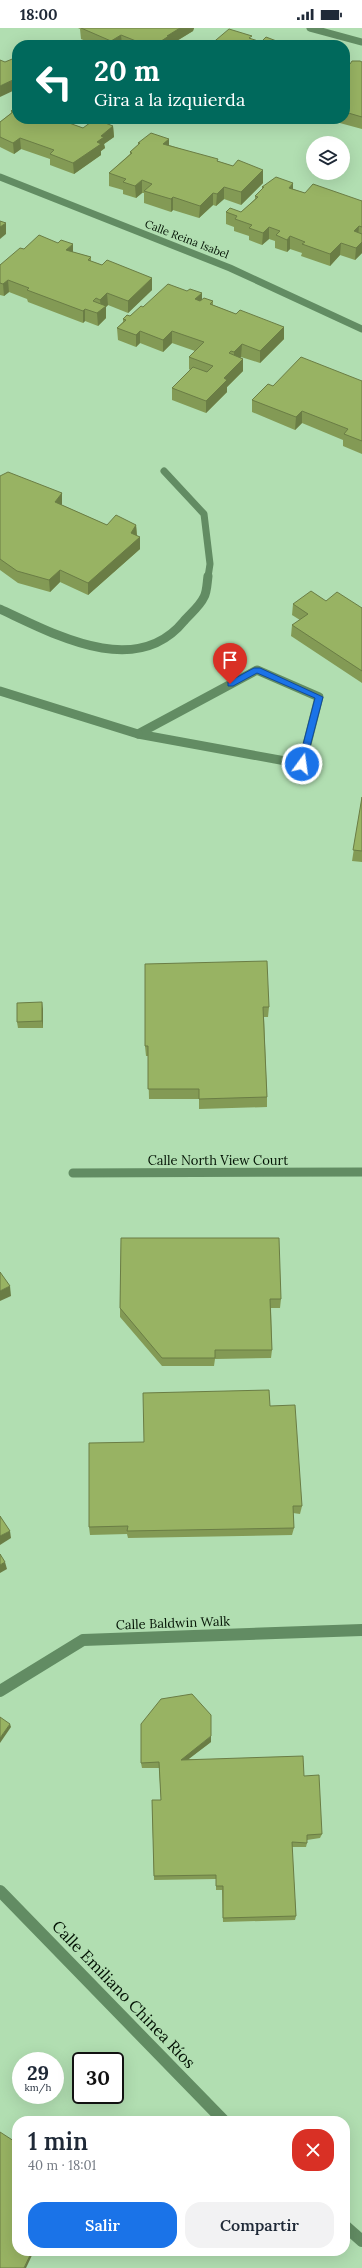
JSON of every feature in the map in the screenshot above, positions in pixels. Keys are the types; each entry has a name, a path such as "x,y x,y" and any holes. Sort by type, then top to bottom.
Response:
{"street":[{"path":"310,28 362,42"},
{"name":"Calle Reina Isabel","path":"0,177 230,268 362,329"},
{"path":"0,609 70,641 97,648 148,646 176,630 204,598 210,564 204,514 164,471"},
{"path":"0,691 138,734 302,764 319,697 257,670 138,734"},
{"name":"Calle North View Court","path":"73,1173 362,1172"},
{"name":"Calle Baldwin Walk","path":"0,1692 83,1640 362,1630"},
{"name":"Calle Emiliano Chinea Ríos","path":"0,1891 219,2116"},
{"path":"350,2230 362,2241"}],"building":[{"path":"81,28 180,28 163,40 134,40 121,35 113,40 109,40"},
{"path":"229,29 252,36 249,38 255,40 216,40"},
{"path":"266,37 274,40 263,40"},
{"path":"12,59 12,80 0,86 0,60 5,62"},
{"path":"352,61 362,62 362,117 350,113 350,64"},
{"path":"12,113 12,124 72,124 83,128 88,124 108,124 113,126 101,136 104,137 97,142 101,144 73,163 50,154 54,150 20,138 13,143 0,137 0,122"},
{"path":"151,133 169,139 163,144 218,159 217,161 233,166 238,160 263,170 241,192 224,187 217,194 213,193 200,206 173,197 171,199 144,191 152,184 142,180 135,186 123,182 126,179 109,173 132,153 130,152 140,143 138,143"},
{"path":"276,177 293,183 289,188 305,193 313,184 362,201 362,227 359,226 354,231 362,234 362,242 356,248 341,243 330,254 302,244 305,242 290,236 287,240 276,235 280,231 269,227 263,233 249,228 252,225 235,219 237,216 226,212 230,208 241,212 258,197 255,196 264,187 262,187"},
{"path":"0,221 6,223 0,227"},
{"path":"39,235 58,243 61,240 73,244 66,250 91,257 88,260 102,265 107,260 152,278 128,301 107,293 100,300 96,298 93,301 106,306 97,313 85,309 83,311 27,290 29,288 8,280 3,284 0,283 0,265 20,248 24,249"},
{"path":"168,284 187,291 190,289 202,293 195,299 200,301 204,298 213,301 210,304 236,314 240,310 284,327 260,351 242,344 234,352 231,351 229,353 243,359 224,378 227,380 206,401 172,388 193,367 207,372 213,366 189,357 204,342 172,331 163,340 140,331 136,335 117,328 126,320 123,319 127,315 130,316 141,306 143,307"},
{"path":"301,357 362,381 362,441 344,434 348,429 302,411 296,417 252,400 268,384 273,386"},
{"path":"8,472 62,493 55,502 107,525 116,515 136,525 131,533 140,537 88,583 60,570 49,580 17,571 0,559 0,476"},
{"path":"311,591 326,601 337,592 362,608 362,671 292,625 308,614 293,604"},
{"path":"362,797 362,851 353,850"},
{"path":"267,961 269,1007 263,1007 267,1097 199,1099 199,1089 148,1089 148,1046 145,1046 145,964"},
{"path":"42,1002 42,1021 17,1022 17,1003"},
{"path":"121,1238 279,1238 281,1299 270,1299 272,1350 215,1350 215,1358 162,1358 120,1308"},
{"path":"0,1272 10,1286 0,1291"},
{"path":"269,1390 270,1406 295,1405 302,1506 293,1506 294,1528 127,1531 128,1526 89,1527 89,1443 144,1442 143,1393"},
{"path":"0,1516 10,1531 0,1536"},
{"path":"0,1554 5,1562 0,1565"},
{"path":"192,1694 211,1715 211,1736 181,1760 303,1756 304,1776 319,1775 322,1834 307,1835 307,1843 292,1842 296,1916 223,1918 223,1886 216,1886 216,1875 154,1876 152,1800 161,1800 159,1762 141,1763 141,1724 161,1699"},
{"path":"0,1717 10,1724 0,1738"},
{"path":"0,2132 12,2140 12,2256 30,2256 24,2268 0,2268"}],"route":[{"path":"230,684 257,670 319,697 302,764"}]}
